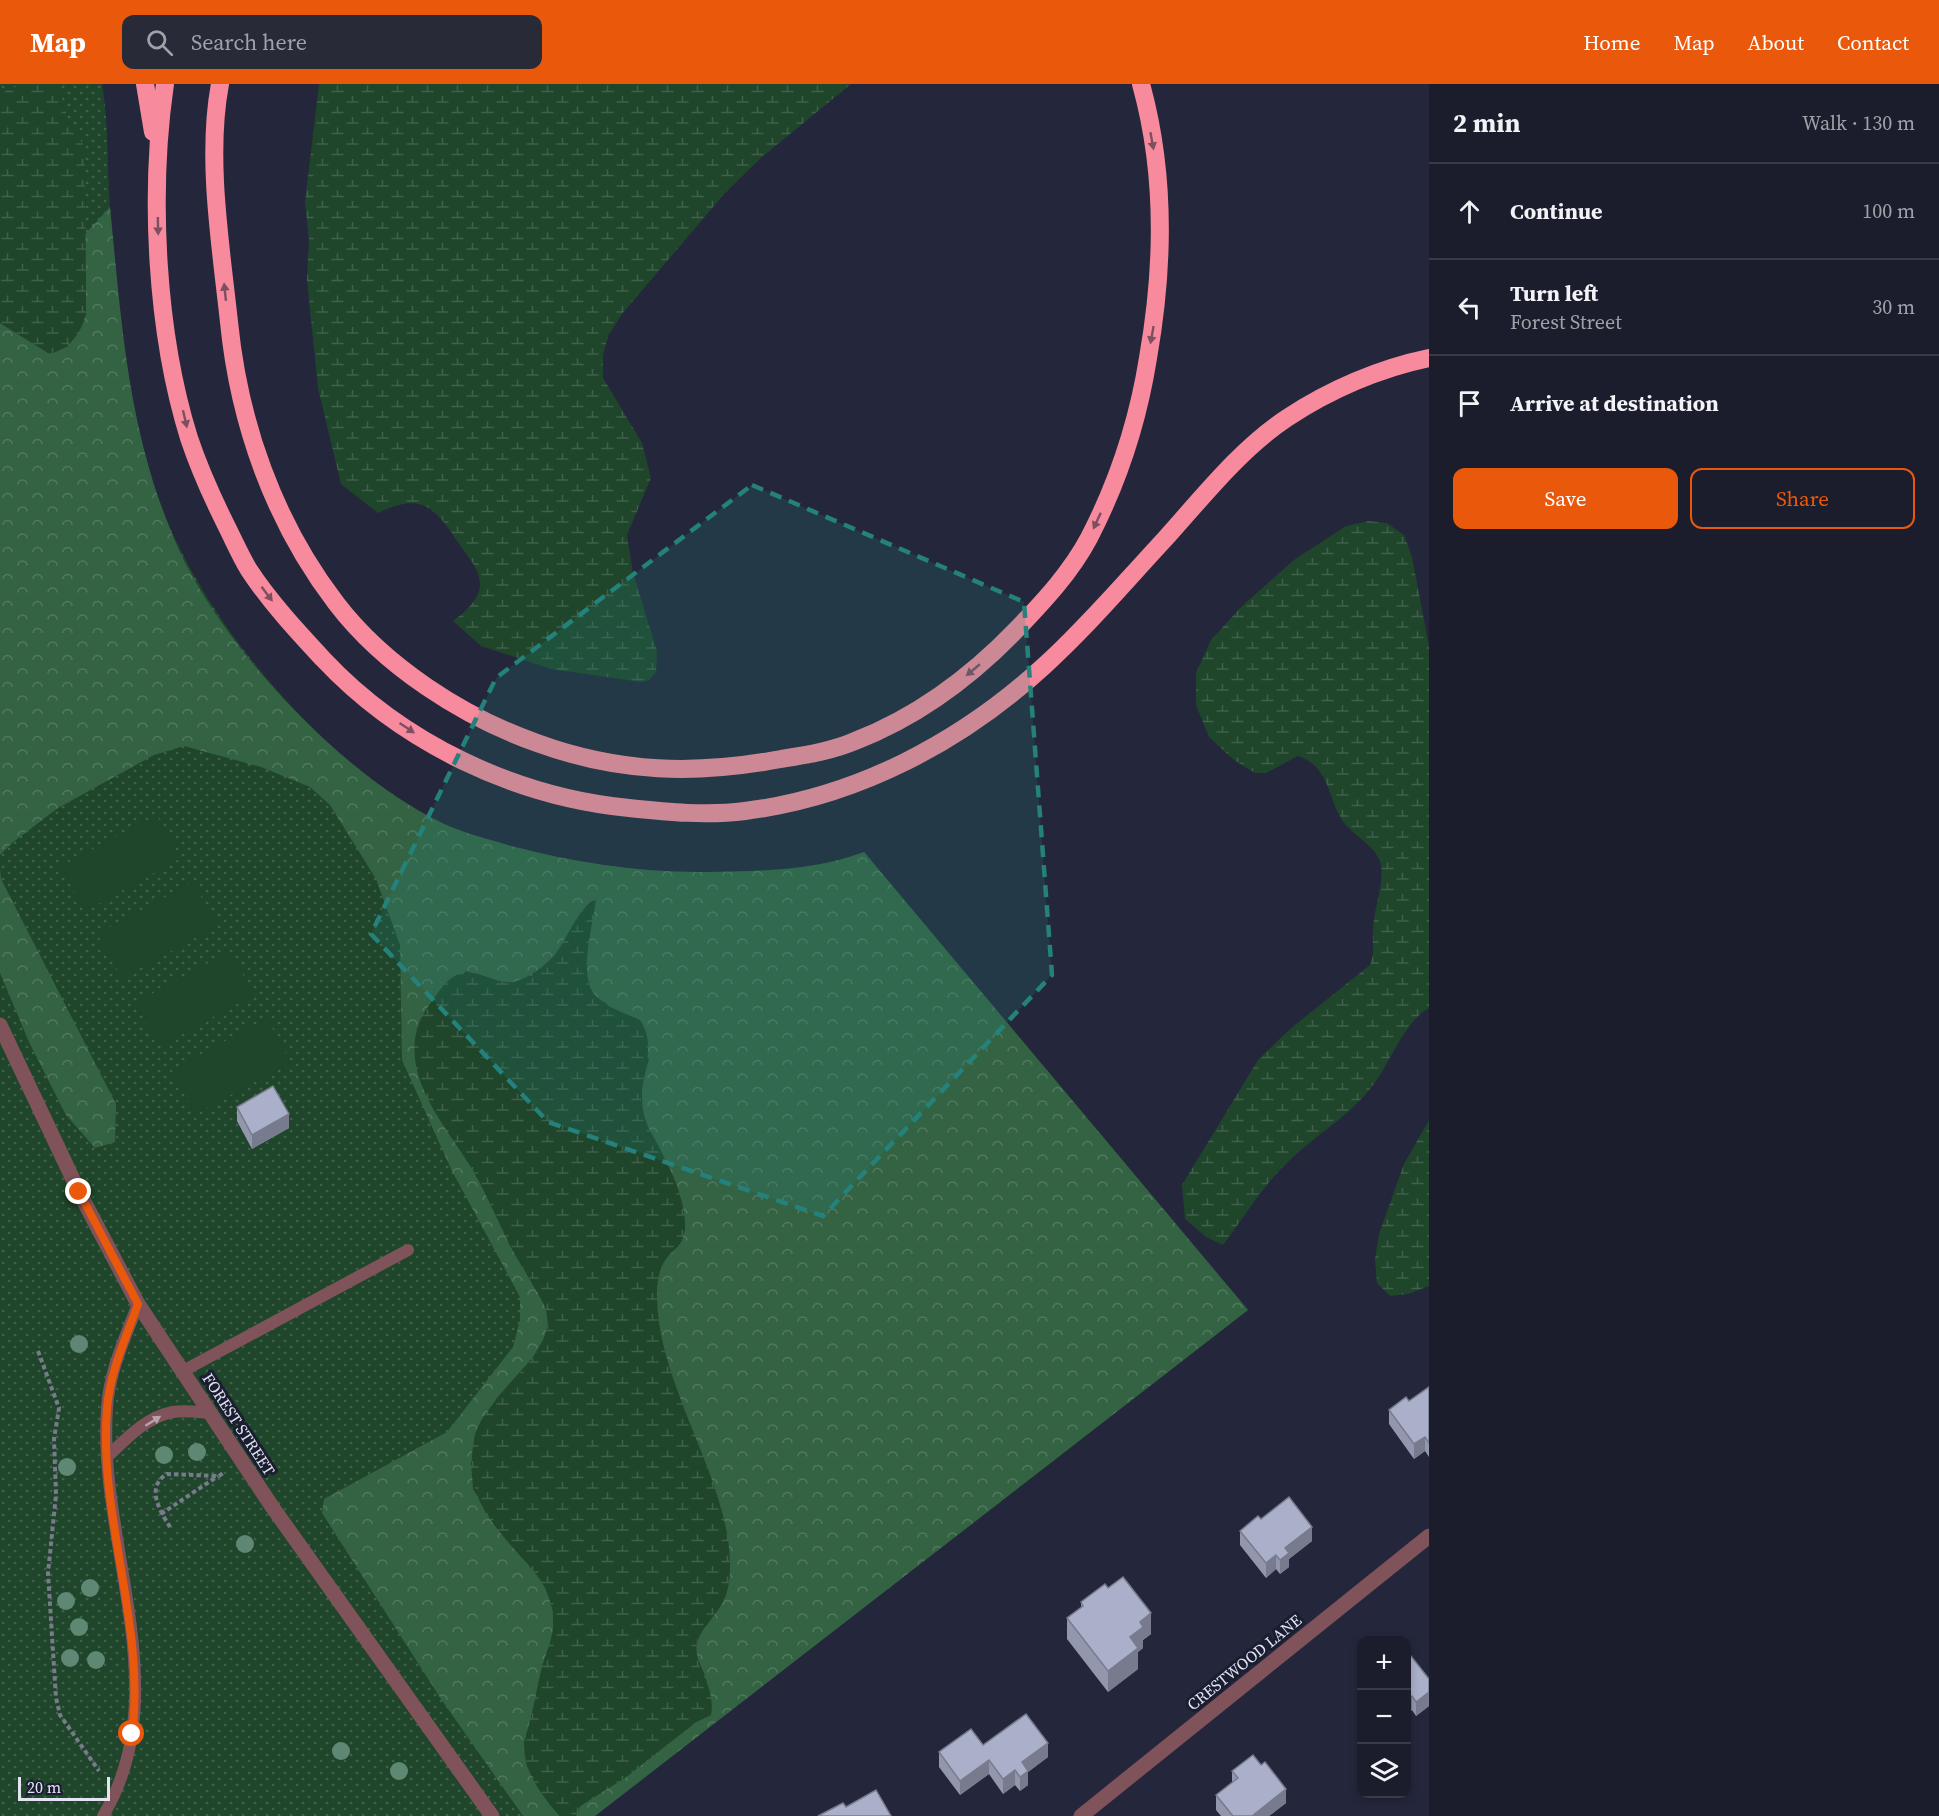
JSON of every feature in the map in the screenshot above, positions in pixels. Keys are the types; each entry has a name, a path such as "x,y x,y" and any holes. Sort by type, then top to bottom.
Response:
{"highway":[{"path":"145,84 157,181 163,300 173,368 187,428 217,507 248,568 284,617 364,698 412,732 462,760 509,781 560,797 611,806 671,812 740,812 794,803 849,787 900,765 953,737 1003,701 1044,666 1216,483 1285,419 1329,394 1371,375 1429,358"},
{"path":"157,181 165,84"},
{"path":"220,84 216,103 216,166 220,243 232,351 245,412 267,485 299,551 338,607 386,655 440,696 498,729 566,754 631,766 694,771 805,755 852,743 899,721 950,689 998,648 1047,598 1087,542 1124,462 1145,378 1158,301 1161,230 1156,166 1140,84"}],"street":[{"name":"FOREST STREET","path":"0,1025 79,1192 138,1304 241,1462 492,1816"},
{"name":"CRESTWOOD LANE","path":"1081,1816 1429,1536"}],"lane":[{"path":"183,1371 408,1250"},
{"path":"103,1815 126,1765 136,1700 122,1569 107,1473 107,1408 114,1370 138,1304"},
{"path":"107,1457 129,1436 160,1416 174,1412 211,1413"}],"path":[{"path":"38,1351 59,1408 54,1439 56,1495 48,1573 56,1698 60,1715 103,1777 103,1815"},
{"path":"161,1514 241,1462"},
{"path":"170,1527 161,1514 155,1488 162,1478 175,1474 219,1476"}],"highlighted area":[{"path":"752,485 1024,602 1052,975 823,1216 548,1122 371,934 496,678"}],"green space":[{"path":"0,84 102,84 119,316 137,424 157,494 177,541 203,590 235,638 312,728 355,766 400,799 445,824 461,831 536,852 631,869 704,872 805,866 864,852 1248,1310 595,1816 0,1816"},
{"path":"21,84 55,84 60,91 67,116 85,148 86,314 74,339 64,348 50,354 0,323 0,94"},
{"path":"319,84 851,84 762,157 725,193 622,314 608,336 603,355 603,378 642,443 651,478 627,535 633,573 657,651 656,672 649,680 641,682 551,669 481,646 453,621 474,601 480,580 474,565 445,524 429,508 419,504 408,503 394,506 378,513 341,484 318,388 307,280 309,239 305,202"},
{"path":"110,207 124,338 138,423 148,466 179,550 199,589 226,628 291,707 328,743 406,803 444,824 511,846 560,857 633,869 708,872 807,866 864,852 1248,1310 595,1816 576,1816 580,1806 624,1778 696,1722 711,1715 705,1674 697,1655 696,1645 703,1630 723,1602 729,1584 730,1565 725,1526 717,1497 674,1384 659,1326 656,1296 658,1279 663,1263 682,1240 683,1209 678,1187 646,1122 642,1104 643,1084 649,1060 606,1003 595,995 589,984 587,956 595,899 583,911 556,953 535,972 507,984 466,971 415,1047 422,1083 479,1181 511,1247 546,1308 548,1326 543,1340 533,1357 496,1399 471,1463 473,1489 493,1523 543,1580 553,1610 553,1634 524,1743 527,1766 550,1805 560,1816 523,1816 441,1699 322,1513 324,1499 447,1432 513,1347 520,1320 520,1297 451,1169 402,1060 400,945 376,879 330,805 310,787 261,767 184,746 154,755 58,808 0,855 0,323 50,354 69,346 86,314 85,234"},
{"path":"1368,521 1387,523 1404,535 1412,557 1429,646 1429,1008 1412,1023 1380,1076 1363,1097 1279,1171 1223,1245 1206,1237 1185,1219 1182,1185 1258,1060 1290,1029 1370,965 1382,873 1376,853 1345,824 1322,775 1309,761 1298,756 1266,773 1255,773 1234,760 1209,737 1196,705 1196,673 1211,640 1241,607 1294,560 1346,526"},
{"path":"157,815 181,858 85,911 61,866"},
{"path":"0,869 1,879 116,1104 115,1142 95,1148 66,1115 29,1042 0,973"},
{"path":"193,882 217,926 122,978 97,934"},
{"path":"596,898 587,966 591,991 602,1002 640,1020 646,1031 648,1054 642,1088 642,1112 677,1186 685,1219 682,1238 665,1260 659,1274 657,1294 660,1331 683,1406 724,1517 730,1553 726,1595 697,1642 696,1651 712,1704 711,1715 696,1722 625,1778 580,1806 576,1816 560,1816 534,1782 524,1751 541,1670 552,1636 554,1622 552,1608 538,1577 486,1513 475,1488 472,1473 474,1440 479,1425 499,1397 536,1354 544,1340 548,1318 542,1300 513,1251 480,1183 424,1091 417,1071 414,1050 420,1020 450,979 462,973 474,973 510,982 524,980 541,970 549,962 580,914"},
{"path":"230,951 254,995 159,1046 135,1003"},
{"path":"267,1018 291,1063 195,1114 172,1070"},
{"path":"1429,1120 1429,1286 1408,1294 1390,1296 1377,1283 1375,1259 1379,1234 1404,1164"}],"building":[{"path":"273,1086 289,1114 252,1135 237,1107"},
{"path":"1429,1387 1429,1443 1425,1437 1414,1444 1389,1410 1406,1397 1409,1401"},
{"path":"1289,1497 1312,1527 1285,1548 1289,1553 1280,1560 1276,1555 1266,1563 1240,1531 1258,1516 1261,1519"},
{"path":"1123,1577 1151,1613 1140,1622 1143,1627 1130,1637 1138,1648 1108,1671 1067,1618 1083,1606 1081,1602 1105,1584 1108,1588"},
{"path":"1411,1656 1429,1679 1429,1692 1416,1702 1412,1696"},
{"path":"1026,1714 1048,1743 1022,1762 1028,1771 1020,1777 1015,1770 1003,1779 989,1760 960,1781 939,1752 971,1729 983,1745"},
{"path":"1253,1755 1261,1765 1265,1762 1286,1789 1252,1816 1233,1816 1216,1795 1238,1778 1232,1771"},
{"path":"876,1790 891,1816 818,1816 843,1803 846,1807"}],"route":[{"path":"79,1192 138,1304 114,1370 107,1408 107,1473 121,1559 136,1700 132,1734"}]}
